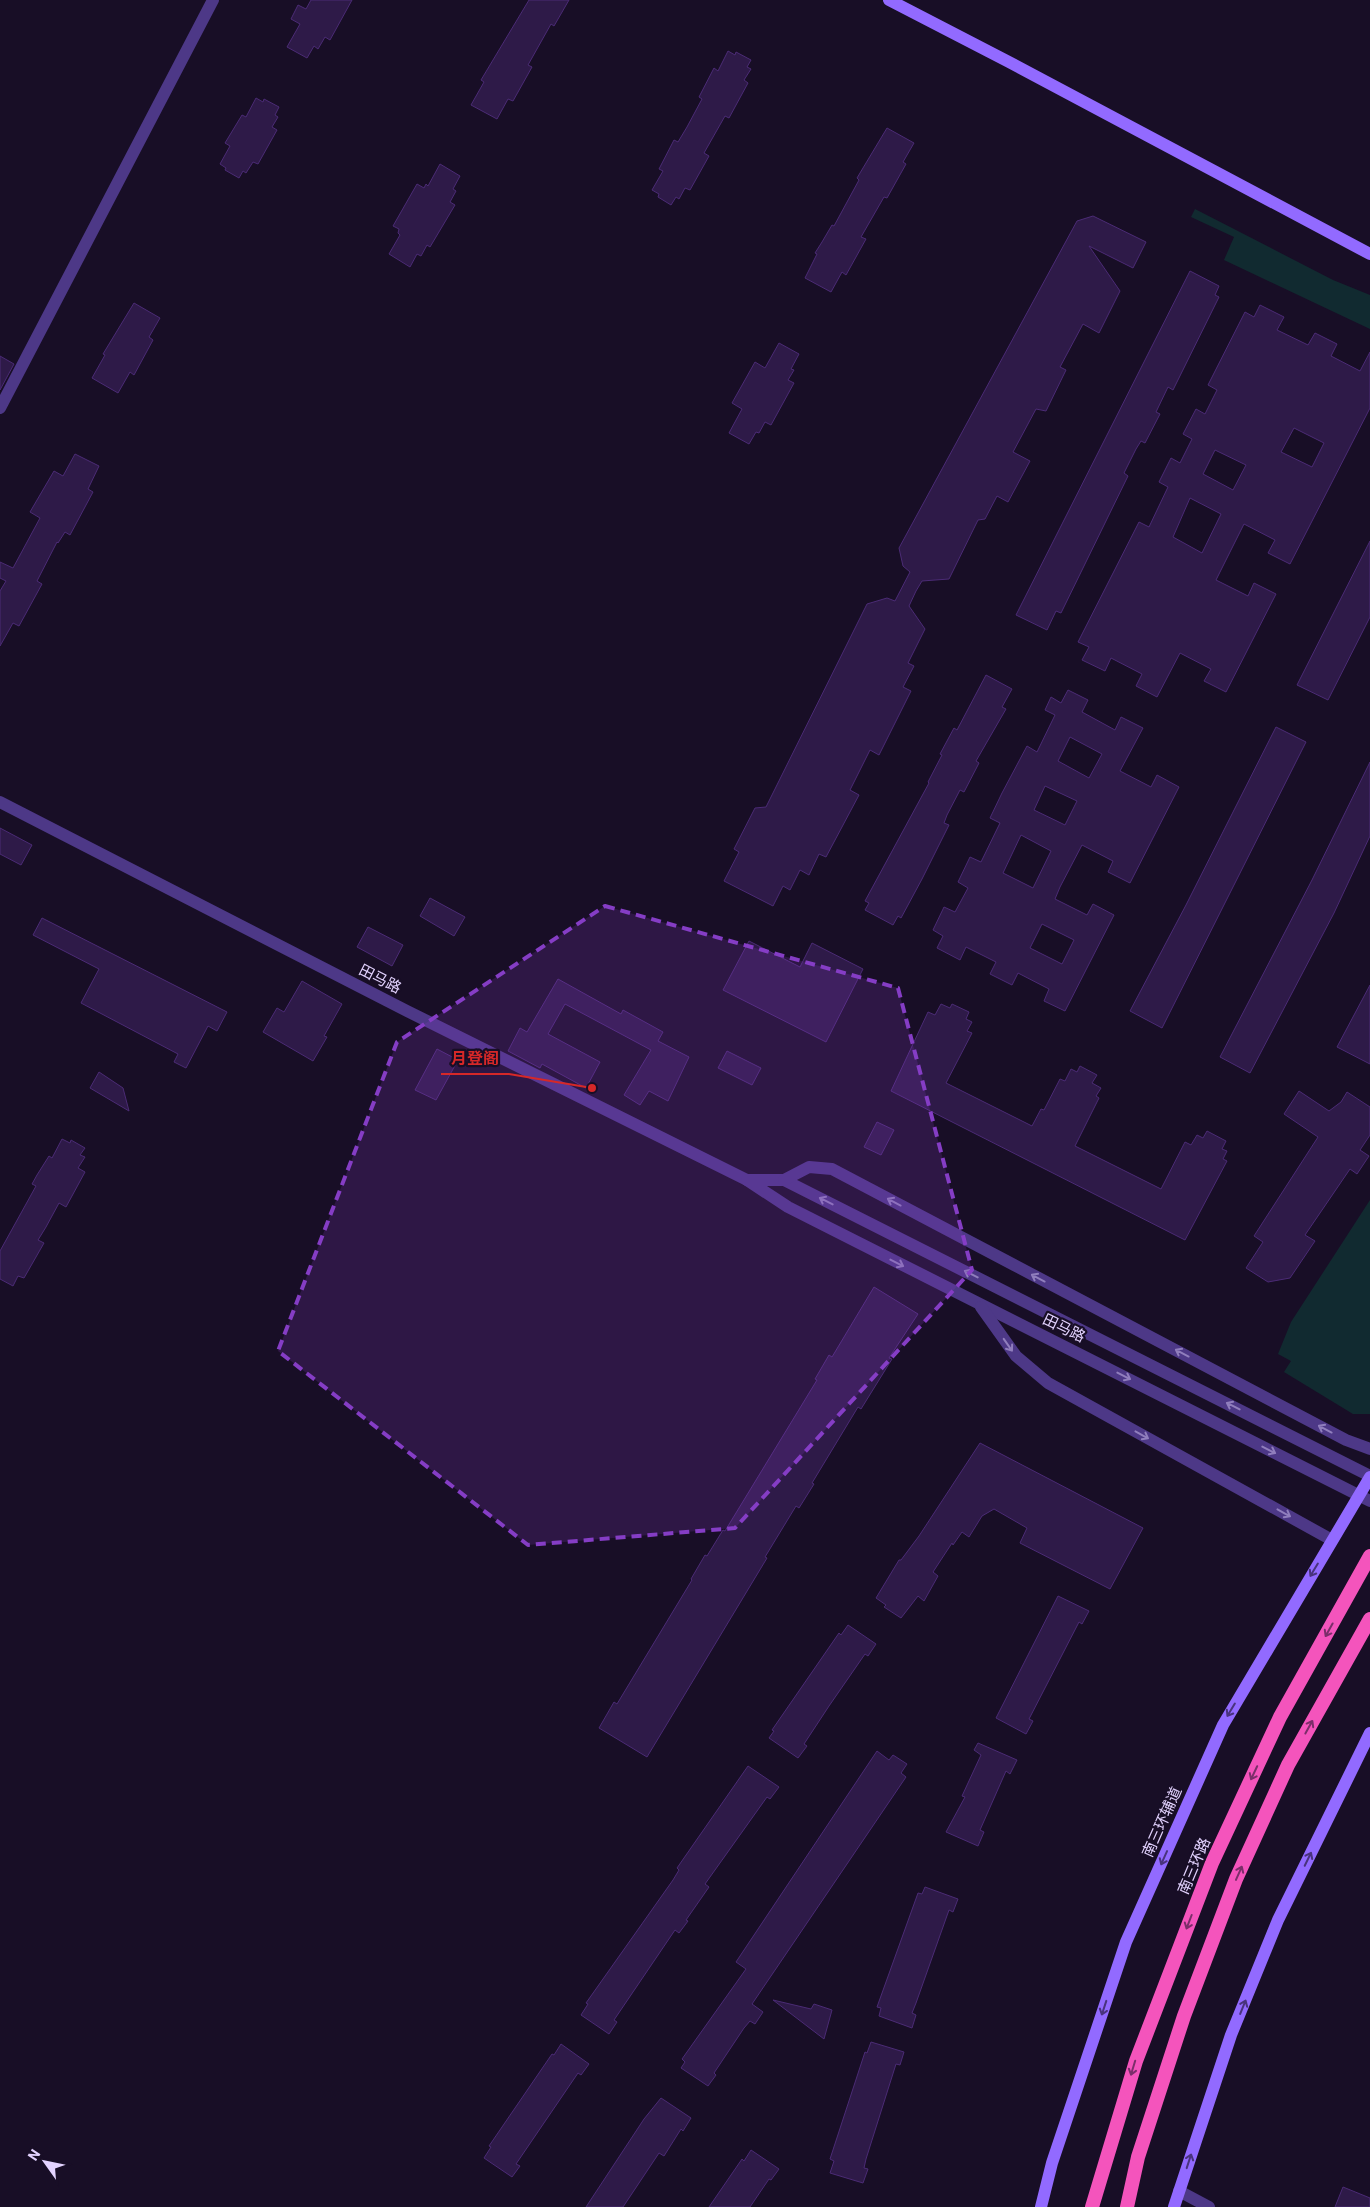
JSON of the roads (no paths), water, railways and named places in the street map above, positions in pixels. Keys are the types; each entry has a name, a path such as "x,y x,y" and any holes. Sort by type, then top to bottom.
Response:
{"highway":[{"name":"南三环路","path":"1092,2207 1136,2061 1212,1863 1276,1726 1370,1556"},
{"path":"1127,2207 1138,2157 1184,2016 1236,1879 1288,1765 1370,1618"}],"main road":[{"path":"889,0 1018,66 1370,254"},
{"name":"南三环辅道","path":"1041,2207 1052,2164 1126,1942 1223,1724 1370,1476"},
{"path":"1174,2207 1231,2036 1278,1920 1370,1732"}],"street":[{"path":"0,408 213,0"},
{"name":"田马路","path":"0,802 407,1010 748,1180 788,1207 1370,1501"},
{"path":"784,1180 809,1167 832,1169 1346,1440 1370,1449"},
{"name":"田马路","path":"748,1180 784,1180 1370,1476"},
{"path":"980,1305 1016,1356 1048,1383 1332,1540"},
{"path":"1180,2191 1208,2207"}],"place":[{"name":"月登阁","path":"592,1088"}]}
